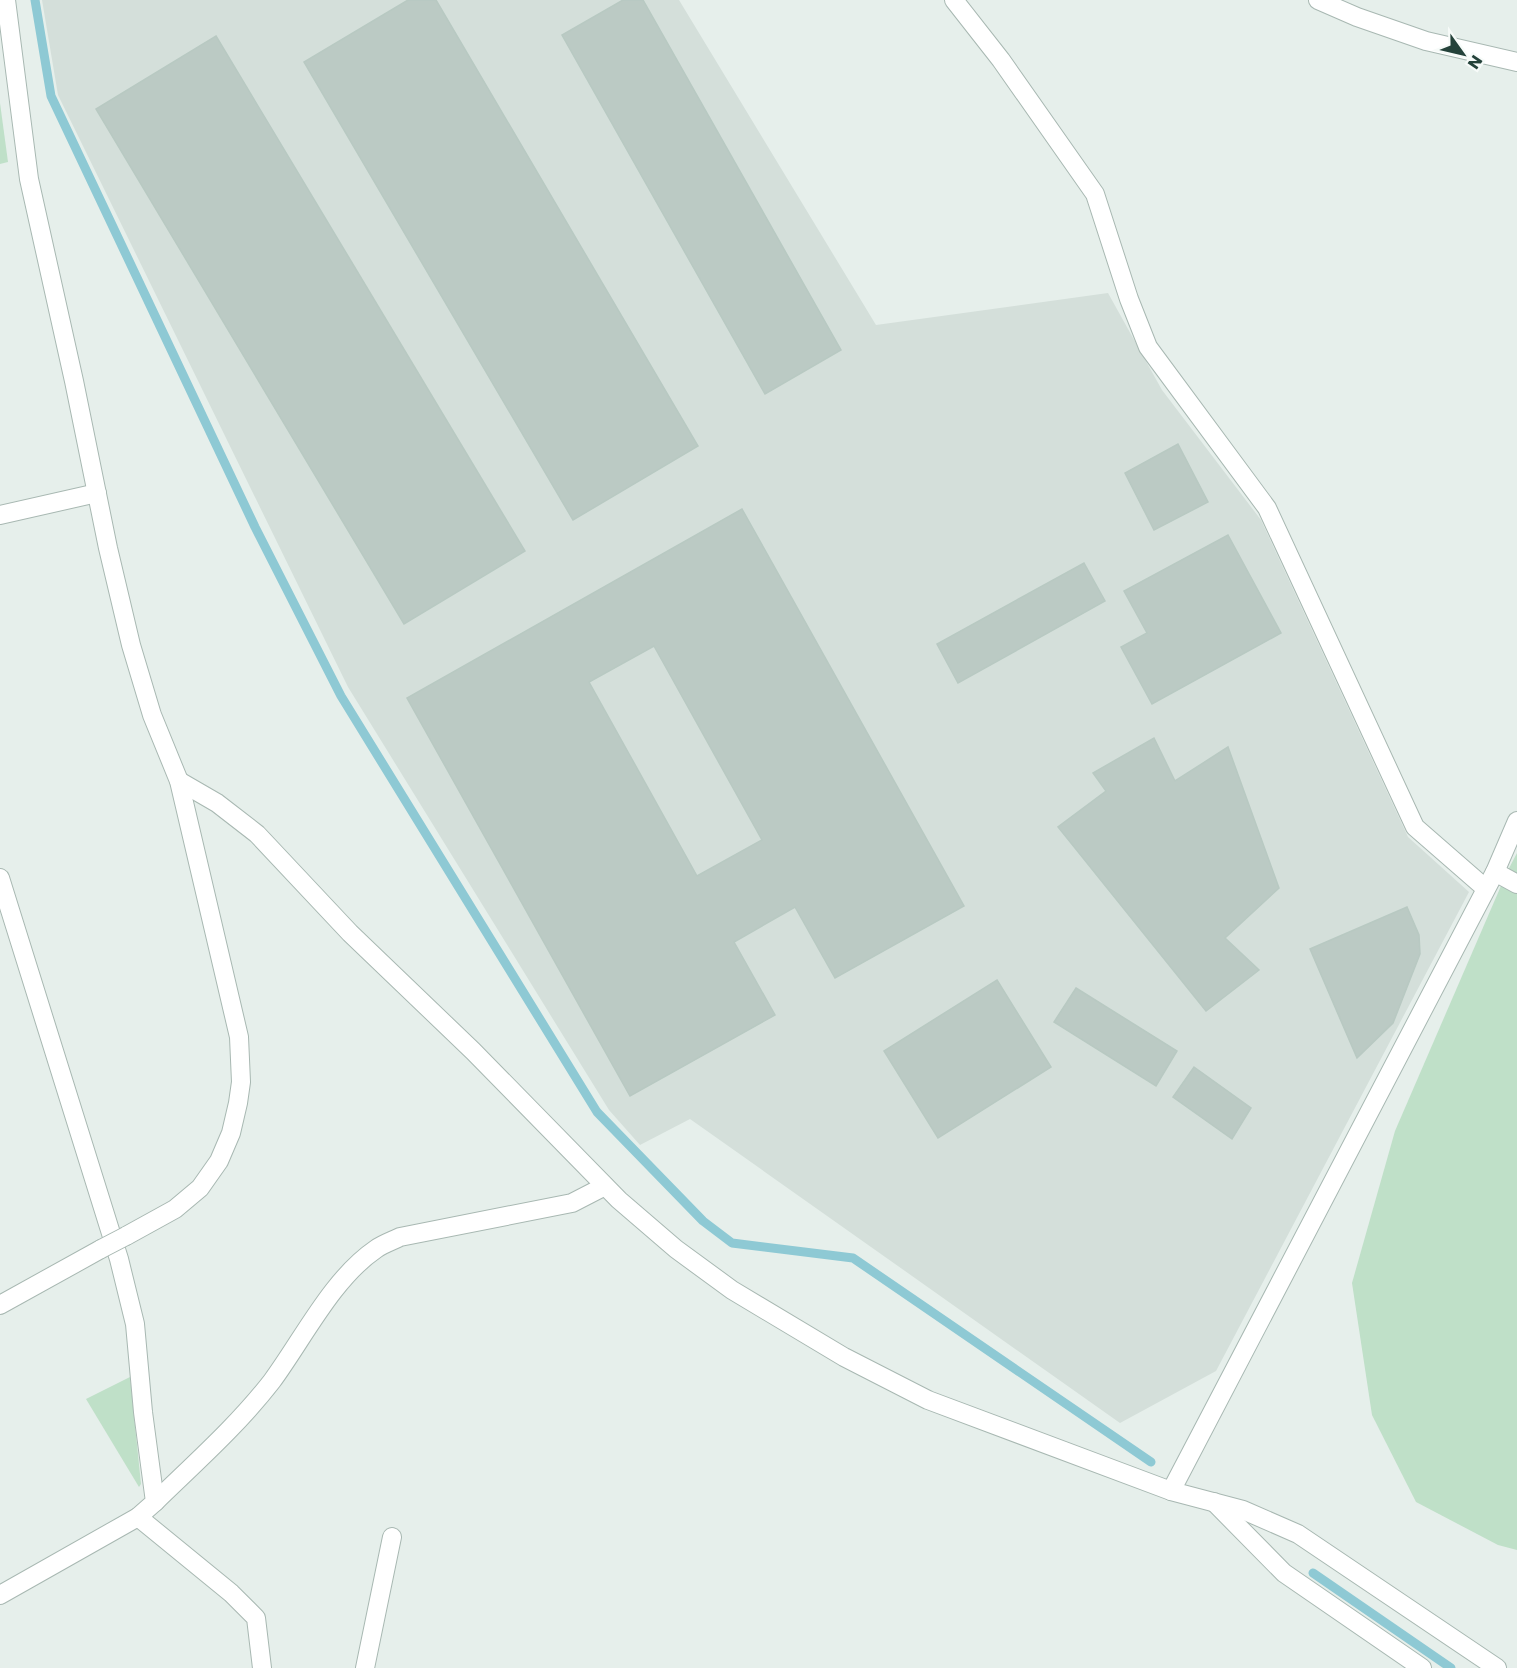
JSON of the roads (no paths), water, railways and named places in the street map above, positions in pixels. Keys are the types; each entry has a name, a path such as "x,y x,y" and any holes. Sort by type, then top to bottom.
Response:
{"street":[{"path":"0,1305 175,1209 200,1188 219,1161 231,1133 241,1082 239,1037 179,781 152,715 131,645 97,493 29,179 6,0"},
{"path":"954,0 1001,60 1095,194 1129,299 1148,347 1267,508 1415,827 1490,880 1517,884"},
{"path":"1318,0 1357,17 1426,41 1517,62"},
{"path":"0,515 97,493"},
{"path":"179,781 217,803 257,834 351,933 473,1051 605,1186 676,1249 732,1290 844,1357 928,1400 1171,1491 1243,1510 1298,1534 1497,1668"},
{"path":"1171,1491 1490,880 1517,821"},
{"path":"0,878 119,1258 135,1324 143,1412 155,1503"},
{"path":"0,1595 138,1517 155,1503 226,1432 271,1382 352,1269 377,1248 400,1237 572,1203 605,1186"},
{"path":"1214,1502 1284,1573 1422,1668"},
{"path":"138,1517 231,1593 256,1618 262,1668"},
{"path":"365,1668 392,1536"}],"waterway":[{"path":"35,0 51,96 255,527 341,696 597,1112 703,1221 732,1243 853,1258 1151,1462"},
{"path":"1313,1573 1451,1668"}]}
